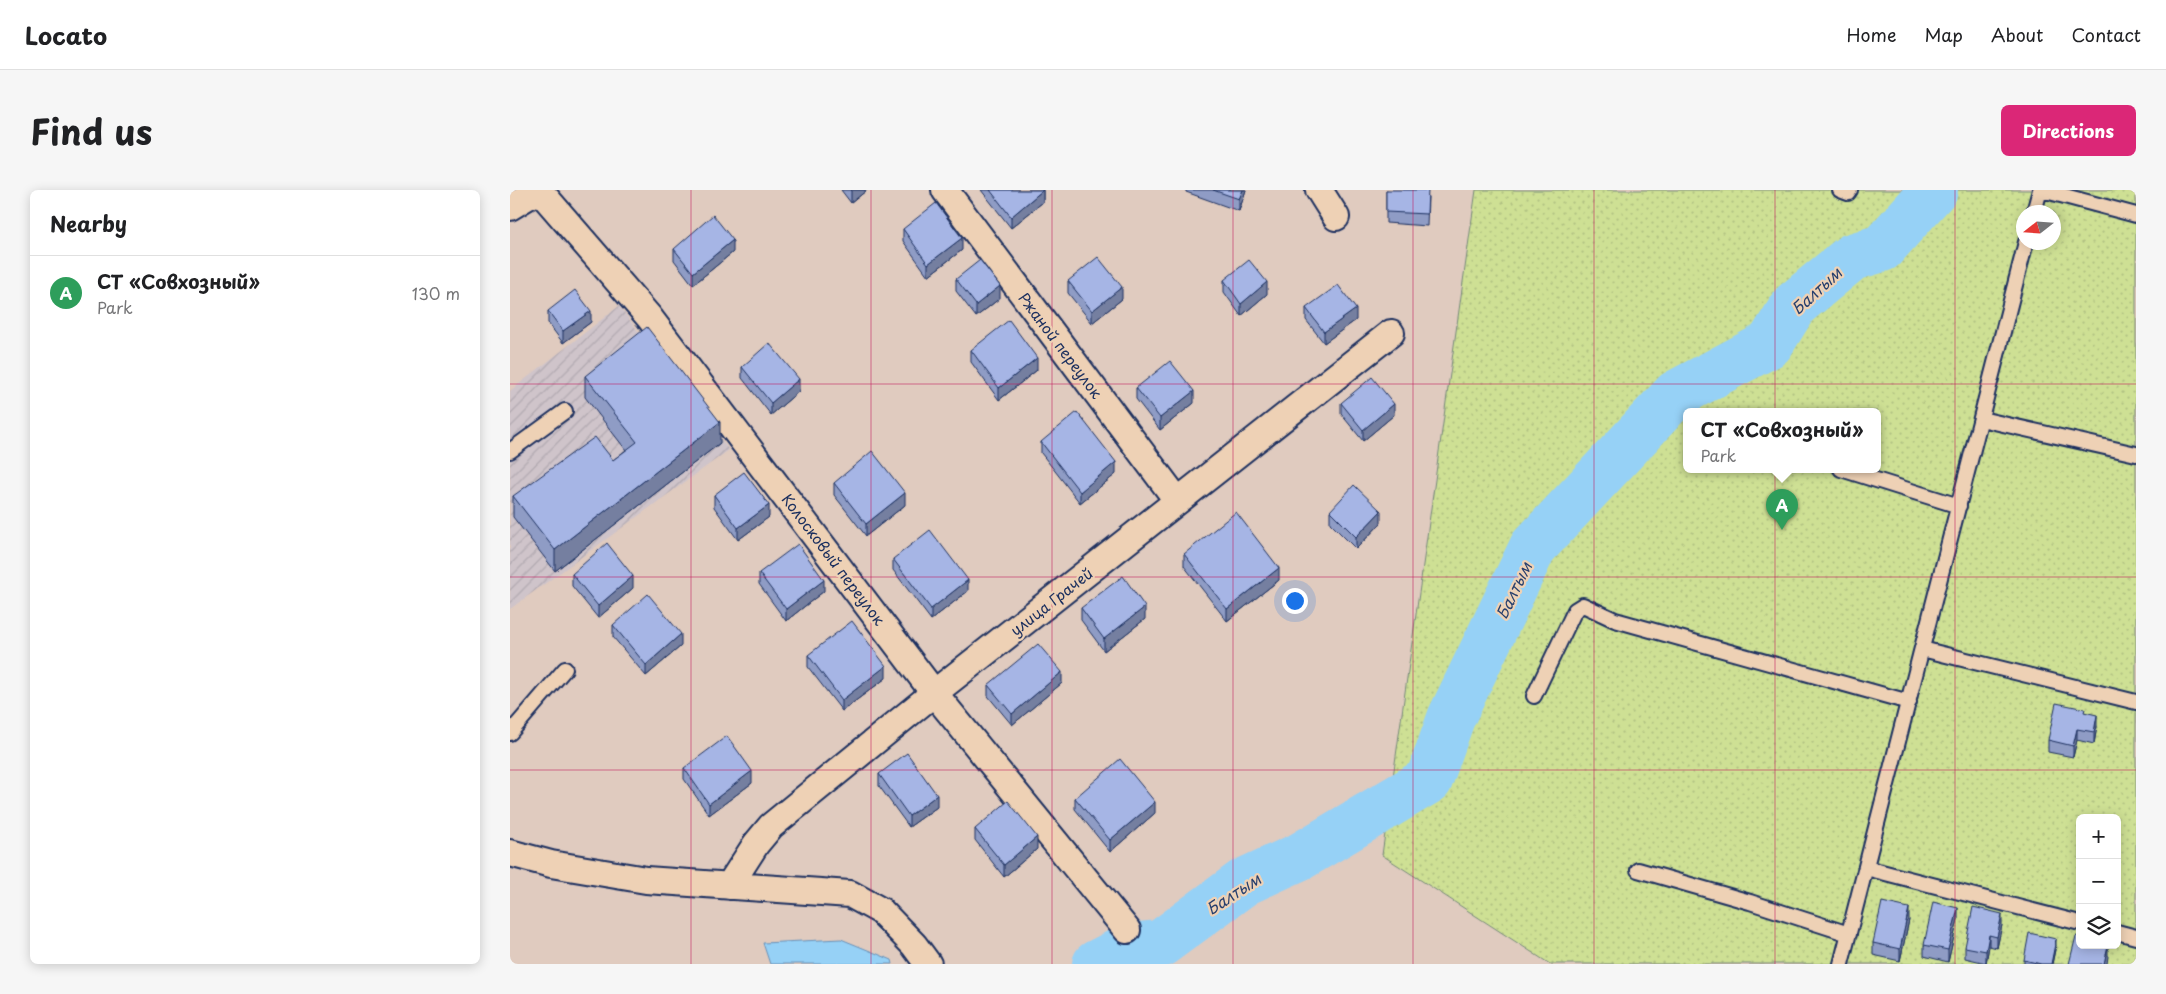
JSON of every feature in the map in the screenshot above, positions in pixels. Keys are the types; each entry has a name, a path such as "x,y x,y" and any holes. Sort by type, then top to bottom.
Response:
{"street":[{"path":"510,207 539,190"},
{"name":"Колосковый переулок","path":"539,190 648,317 934,693 1127,930"},
{"name":"Ржаной переулок","path":"945,190 1177,500"},
{"path":"1319,190 1336,217"},
{"name":"улица Грачей","path":"729,886 756,844 771,826 934,693 1391,333"},
{"path":"510,853 551,864 646,880 850,894 880,911 914,945 928,964"}],"lane":[{"path":"1840,190 1848,193 1850,190"},
{"path":"2036,205 2041,190 2136,215"},
{"path":"1841,964 2024,250"},
{"path":"510,451 565,411"},
{"path":"1981,419 2136,454"},
{"path":"1854,473 1959,506"},
{"path":"1534,696 1575,610 1583,605 1615,620 1908,702"},
{"path":"1922,649 2136,702"},
{"path":"510,734 565,669"},
{"path":"1866,868 2076,922"},
{"path":"1638,870 1750,902 1849,934"},
{"path":"2121,933 2136,937"}],"shaded area":[{"path":"619,306 729,450 510,609 510,391"}],"green space":[{"path":"1476,190 2136,190 2136,964 1550,964 1382,855"}],"water":[{"path":"841,939 892,960 893,964 770,964 763,943"}],"building":[{"path":"990,190 1043,190 1011,217"},
{"path":"1213,190 1243,190 1239,199"},
{"path":"1386,190 1428,190 1427,214 1386,212"},
{"path":"936,203 962,238 928,264 903,229"},
{"path":"713,215 733,240 693,273 674,249"},
{"path":"1098,257 1122,287 1092,311 1068,281"},
{"path":"980,260 1000,286 976,305 956,279"},
{"path":"1249,260 1267,282 1241,304 1224,280"},
{"path":"1338,285 1356,309 1324,332 1306,308"},
{"path":"575,290 591,311 563,331 548,311"},
{"path":"1009,320 1037,358 999,388 971,350"},
{"path":"647,327 720,422 555,550 513,496 595,437 613,460 637,442 585,376"},
{"path":"769,343 799,379 771,403 742,367"},
{"path":"1170,361 1194,391 1160,418 1136,388"},
{"path":"1372,377 1394,404 1363,430 1341,403"},
{"path":"1077,412 1116,462 1080,492 1041,442"},
{"path":"872,451 905,493 866,524 834,483"},
{"path":"744,472 769,505 738,528 714,495"},
{"path":"1354,485 1381,511 1356,537 1330,511"},
{"path":"1236,512 1279,568 1227,609 1184,554"},
{"path":"930,530 968,580 931,609 893,559"},
{"path":"607,543 633,576 598,606 572,574"},
{"path":"798,544 824,580 786,609 759,573"},
{"path":"1123,576 1145,607 1104,639 1081,608"},
{"path":"648,594 681,634 646,665 613,625"},
{"path":"852,621 886,666 842,700 808,655"},
{"path":"1038,644 1062,672 1012,714 988,685"},
{"path":"2056,703 2085,709 2084,712 2097,715 2094,732 2077,729 2073,746 2048,740"},
{"path":"727,736 752,771 709,804 684,768"},
{"path":"907,753 937,795 909,816 879,774"},
{"path":"1120,759 1155,802 1110,840 1075,798"},
{"path":"1008,801 1037,837 1004,865 975,829"},
{"path":"1882,902 1909,908 1900,949 1873,943"},
{"path":"1933,902 1958,908 1948,950 1924,945"},
{"path":"1973,907 2002,914 1997,937 1989,935 1986,951 1965,947"},
{"path":"2029,933 2056,939 2051,964 2024,960"},
{"path":"2076,936 2076,949 2107,949 2104,964 2069,964"}],"waterway":[{"name":"Балтым","path":"1096,964 1129,947 1160,944 1244,882 1301,856 1429,780 1451,718 1533,547 1676,394 1770,344 1794,305 1852,257 1882,248 1934,190"}],"place":[{"name":"СТ «Совхозный»","path":"1782,530"}]}
